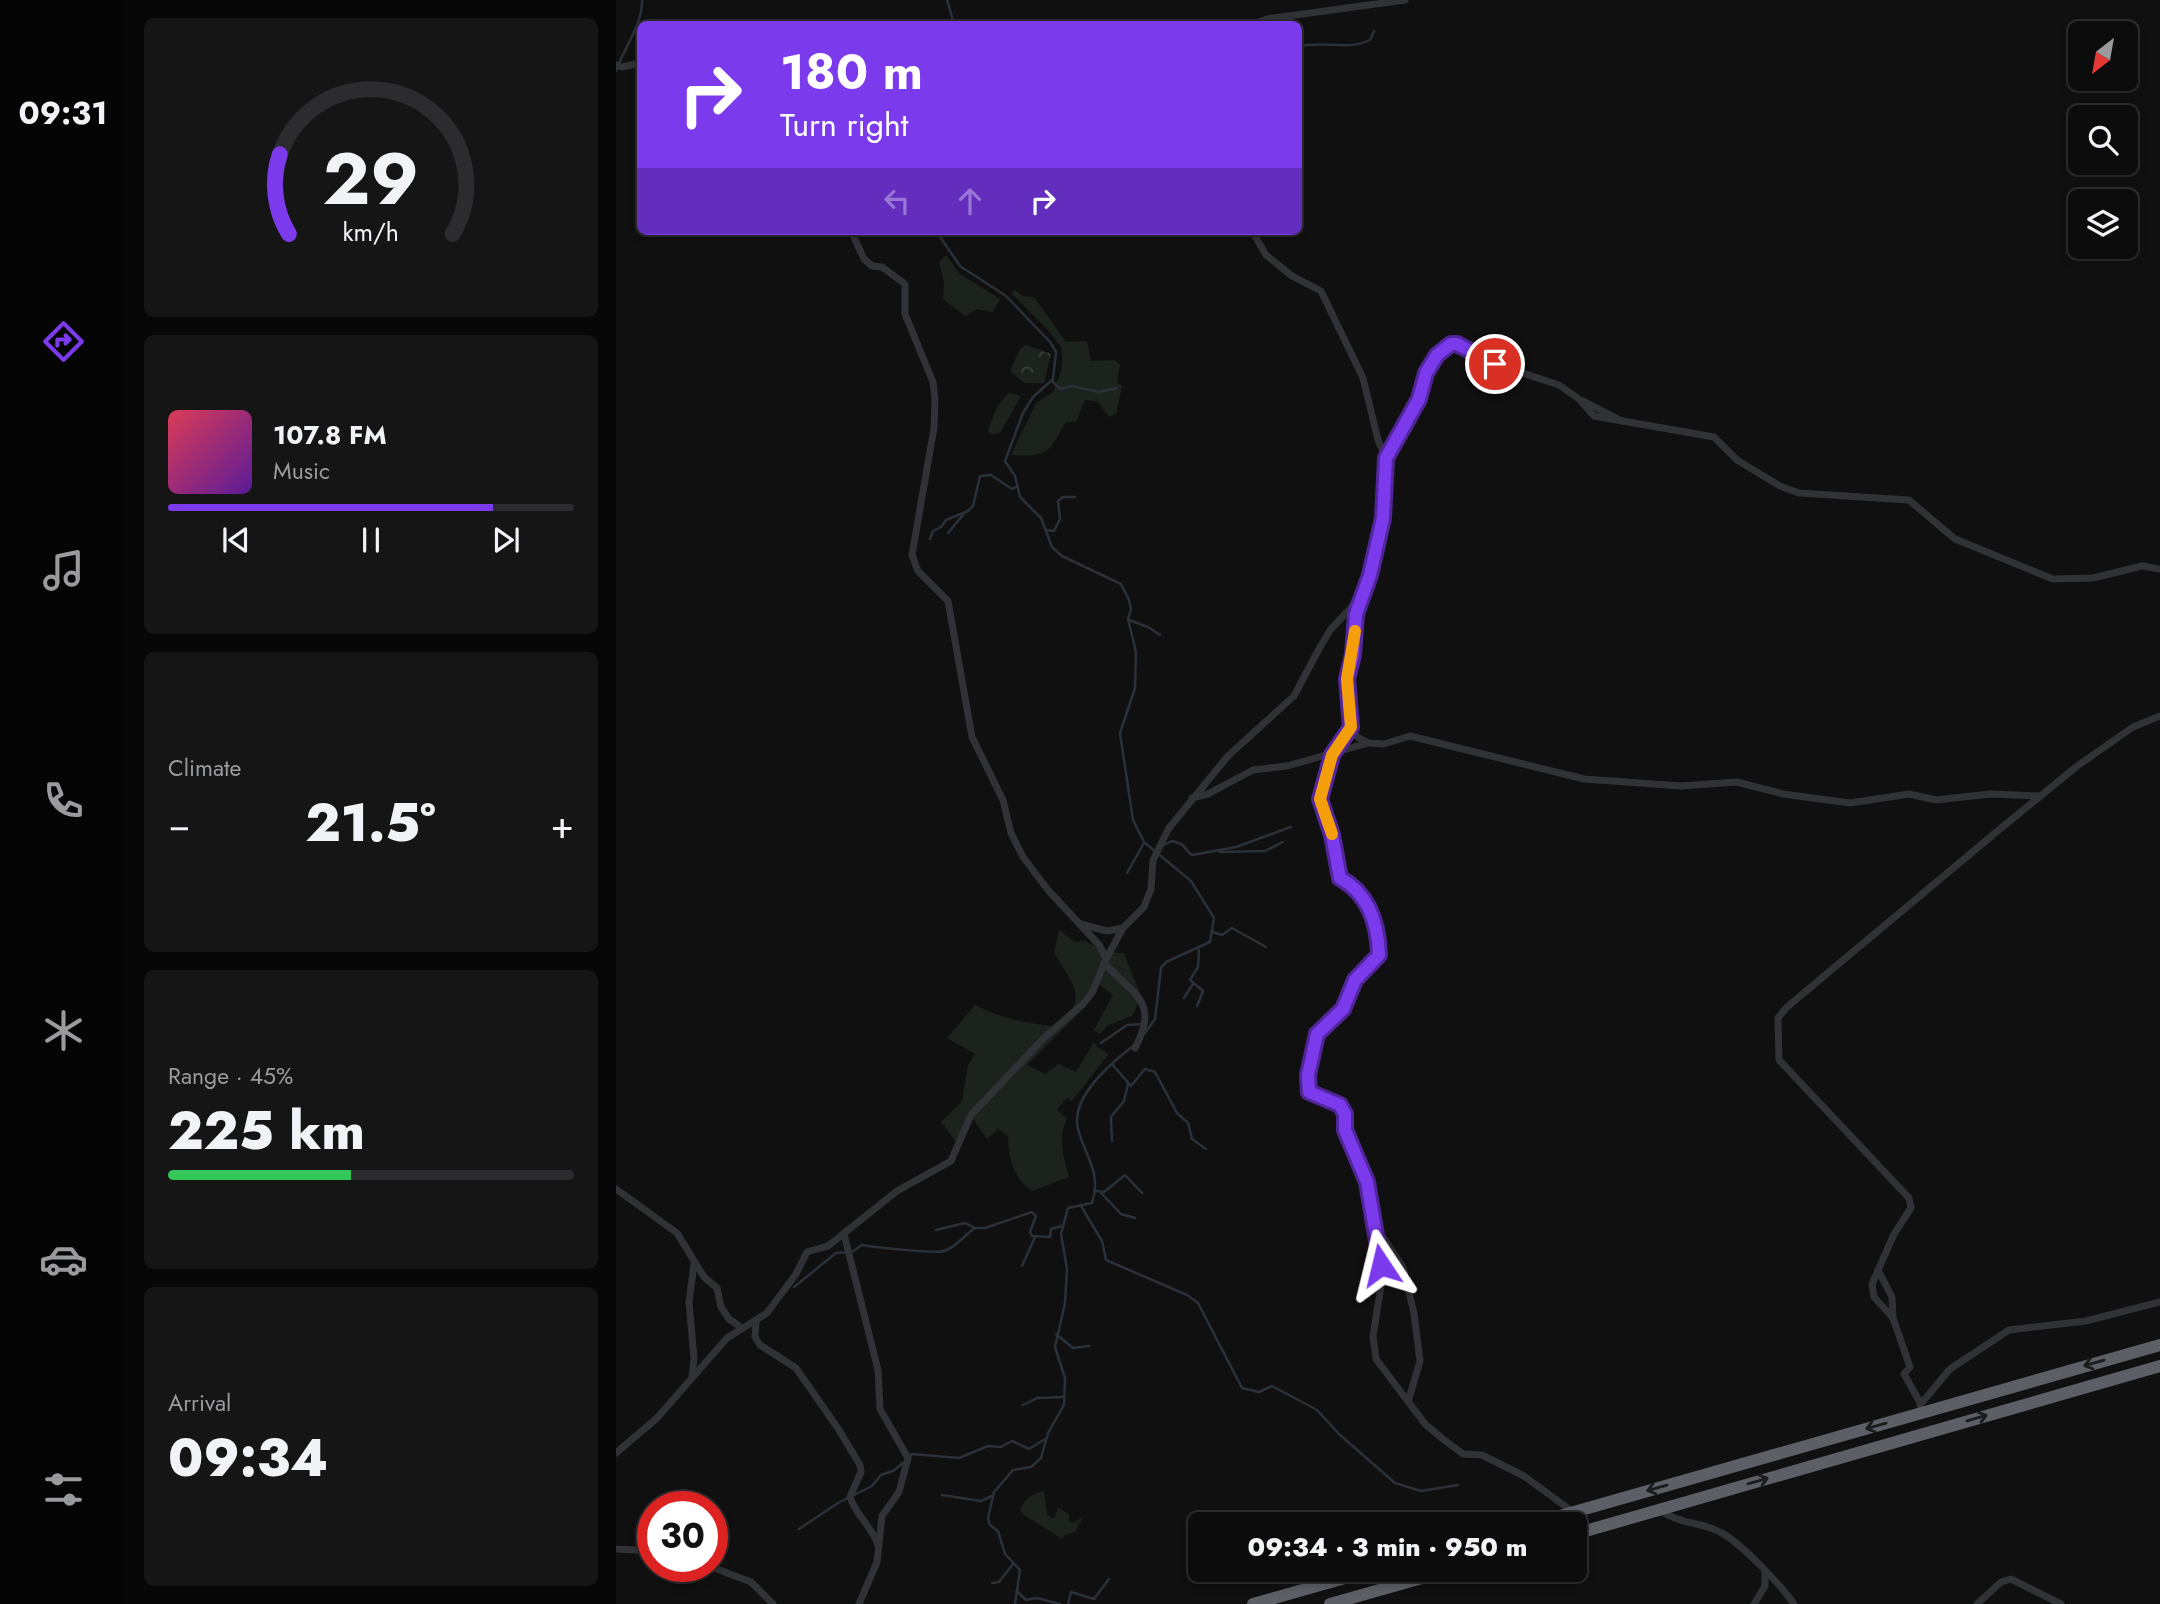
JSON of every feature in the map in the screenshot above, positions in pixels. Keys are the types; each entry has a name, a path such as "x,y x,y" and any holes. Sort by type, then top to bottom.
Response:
{"highway":[{"path":"1576,1512 2160,1345"},
{"path":"1587,1531 2160,1366"},
{"path":"1253,1604 1331,1582"},
{"path":"1330,1604 1408,1582"}],"street":[{"path":"1262,21 1405,0"},
{"path":"616,65 622,67 637,64"},
{"path":"853,235 864,260 872,266 882,267 905,284 905,314 934,390 934,428 912,555 918,571 948,601 972,737 1003,800 1012,833 1031,868 1104,952 1105,961 1145,1007 1148,1019 1146,1028 1135,1048"},
{"path":"1254,235 1266,255 1292,276 1321,291 1363,378 1378,440 1386,458 1386,499 1370,575 1356,614 1353,655 1347,679 1351,727 1355,736 1368,743"},
{"path":"1386,458 1419,399 1426,373 1437,355 1451,344 1457,344 1495,364 1559,385 1594,416 1714,437 1737,460 1780,486 1799,493 1909,500 1955,539 2053,579 2093,578 2142,566 2160,569"},
{"path":"616,1453 657,1418 727,1338 756,1321 773,1306 807,1252 828,1246 897,1191 951,1161 960,1147 971,1115 1045,1037 1092,993 1123,928 1144,907 1151,889 1153,860 1157,848 1192,798 1228,756 1294,696 1331,629 1351,608 1370,575"},
{"path":"1893,1318 1874,1297 1872,1284 1894,1234 1911,1208 1909,1198 1779,1060 1778,1018 1787,1007 2059,779 2133,727 2160,716"},
{"path":"1351,727 1332,755 1320,799 1332,835 1340,878 1355,886 1371,910 1378,932 1379,955 1355,980 1343,1009 1317,1034 1308,1075 1309,1092 1340,1105 1345,1114 1345,1130 1367,1182 1382,1280 1376,1309 1376,1359 1425,1424 1463,1454 1482,1455 1524,1476 1572,1512"},
{"path":"1192,798 1208,794 1253,770 1332,755 1368,743 1384,744 1410,736 1422,737 1511,763 1533,764 1584,779 1681,786 1737,782 1783,794 1850,803 1909,794 1936,800 1990,794 2041,796"},
{"path":"1076,922 1097,930 1123,928"},
{"path":"616,1189 669,1226 705,1277 717,1288 721,1307 729,1319 742,1328"},
{"path":"1374,1223 1404,1266 1414,1313 1420,1361 1408,1402"},
{"path":"844,1234 877,1370 880,1409 908,1458 899,1492 882,1516 877,1562 859,1604"},
{"path":"692,1378 694,1358 689,1302 695,1270 694,1259"},
{"path":"1878,1270 1892,1297 1893,1318 1910,1367 1904,1374 1921,1404"},
{"path":"1912,1415 1950,1369 2009,1330 2086,1321 2160,1302"},
{"path":"756,1321 754,1329 760,1345 796,1368 860,1465 861,1472 850,1497 859,1516 872,1530 878,1547"},
{"path":"1658,1510 1676,1521 1720,1531 1765,1572 1794,1604"},
{"path":"616,1549 637,1550"},
{"path":"1754,1604 1765,1586 1765,1572"},
{"path":"728,1573 751,1582 773,1604"},
{"path":"1977,1604 2001,1582 2011,1579 2061,1604"}],"green space":[{"path":"946,255 960,274 1000,299 993,312 977,309 965,316 943,299 944,282 939,262"},
{"path":"1014,290 1023,296 1034,297 1066,342 1087,341 1091,361 1114,360 1120,364 1117,382 1122,386 1116,414 1109,417 1098,402 1085,400 1076,422 1066,422 1046,451 1033,455 1011,455 1036,403 1053,392 1062,368 1061,347 1011,293"},
{"path":"1026,345 1051,354 1044,383 1025,383 1010,371 1020,349"},
{"path":"1009,393 1021,396 1000,433 990,434 988,430 994,415"},
{"path":"1059,930 1075,942 1084,940 1104,952 1124,953 1141,996 1133,1015 1107,1026 1100,1034 1094,1030 1113,995 1097,983 1081,1011 1027,1065 1045,1074 1059,1064 1076,1072 1094,1042 1109,1054 1072,1101 1067,1098 1057,1109 1067,1119 1062,1140 1069,1177 1032,1191 1016,1174 1009,1152 1008,1136 998,1129 987,1139 971,1116 960,1147 941,1122 962,1101 968,1065 975,1054 947,1038 975,1005 1005,1017 1057,1027 1067,1017 1076,999 1072,982 1054,953"},
{"path":"1044,1491 1047,1514 1052,1518 1058,1508 1069,1514 1069,1521 1073,1523 1083,1517 1075,1532 1062,1539 1024,1515 1020,1509 1024,1502"}],"waterway":[{"path":"638,21 642,0"},
{"path":"947,0 953,21"},
{"path":"616,71 637,24"},
{"path":"1302,46 1353,45 1370,40 1374,31"},
{"path":"939,235 960,266 1006,296 1050,342 1056,352 1053,379 1033,397 1023,413 1005,461 1015,476 1020,497 1041,518 1052,547 1062,556 1121,584 1129,600 1131,609 1128,619 1136,652 1135,688 1120,733 1133,820 1144,842 1191,881 1214,918 1210,942 1166,962 1161,968 1155,1019 1145,1033"},
{"path":"1052,381 1060,389 1072,386 1099,392 1117,388"},
{"path":"930,539 933,531 941,527 946,520 968,511 973,506 980,476 991,475 1012,489 1018,486"},
{"path":"1046,530 1054,531 1060,519 1058,501 1063,497 1075,497"},
{"path":"948,533 963,515"},
{"path":"1129,620 1160,635"},
{"path":"1164,845 1177,842 1192,855 1236,847 1291,827"},
{"path":"1220,852 1265,851 1283,842"},
{"path":"1127,873 1144,843"},
{"path":"1213,932 1222,935 1232,928 1266,947"},
{"path":"1197,1006 1203,991 1190,980 1198,967 1199,950"},
{"path":"1184,998 1193,984"},
{"path":"1101,1043 1127,1025 1144,1024"},
{"path":"1015,1604 1020,1570 1005,1554 998,1531 990,1525 988,1518 994,1492 1013,1470 1031,1467 1041,1458 1048,1433 1064,1405 1065,1378 1055,1347 1065,1303 1067,1269 1061,1234 1068,1208 1092,1203 1095,1192 1094,1174 1078,1129 1077,1117 1080,1105 1094,1082 1133,1046"},
{"path":"1112,1064 1131,1086 1145,1069 1155,1072 1177,1113 1188,1123 1192,1139 1206,1149"},
{"path":"1112,1141 1111,1117 1124,1101 1128,1084"},
{"path":"1095,1191 1104,1192 1125,1175 1142,1193"},
{"path":"1101,1193 1121,1214 1135,1218"},
{"path":"1081,1206 1102,1241 1106,1260 1187,1295 1198,1303 1242,1388 1259,1392 1272,1386 1317,1410 1340,1435 1395,1483 1421,1491 1458,1485"},
{"path":"794,1287 836,1253 852,1252 862,1245 939,1252 953,1247 975,1228 985,1228 1032,1212 1036,1216 1030,1232 1032,1236 1050,1237 1051,1229 1062,1226"},
{"path":"936,1230 965,1223 975,1228"},
{"path":"1022,1266 1035,1237"},
{"path":"1056,1334 1073,1348 1089,1346"},
{"path":"1023,1405 1037,1398 1064,1397"},
{"path":"908,1458 912,1454 959,1458 988,1446 1001,1447 1012,1441 1029,1449 1047,1438"},
{"path":"799,1529 838,1503 872,1486 881,1475 893,1471 903,1463"},
{"path":"942,1495 981,1501 992,1496"},
{"path":"992,1583 999,1582 1013,1564"},
{"path":"1068,1604 1071,1592 1094,1599 1109,1579"},
{"path":"1017,1591 1026,1600 1037,1598 1060,1604"}],"slow traffic":[{"path":"1332,834 1321,805 1320,793 1329,774 1332,755 1351,727 1347,679 1355,631"}],"route":[{"path":"1381,1265 1366,1190 1367,1182 1354,1157 1345,1130 1345,1114 1340,1105 1309,1092 1308,1075 1317,1034 1343,1009 1355,980 1379,955 1378,932 1371,910 1355,886 1340,878 1320,793 1329,774 1332,755 1351,727 1347,679 1353,655 1356,614 1370,575 1383,518 1386,458 1419,399 1426,373 1437,355 1451,344 1457,344 1495,364"}]}
